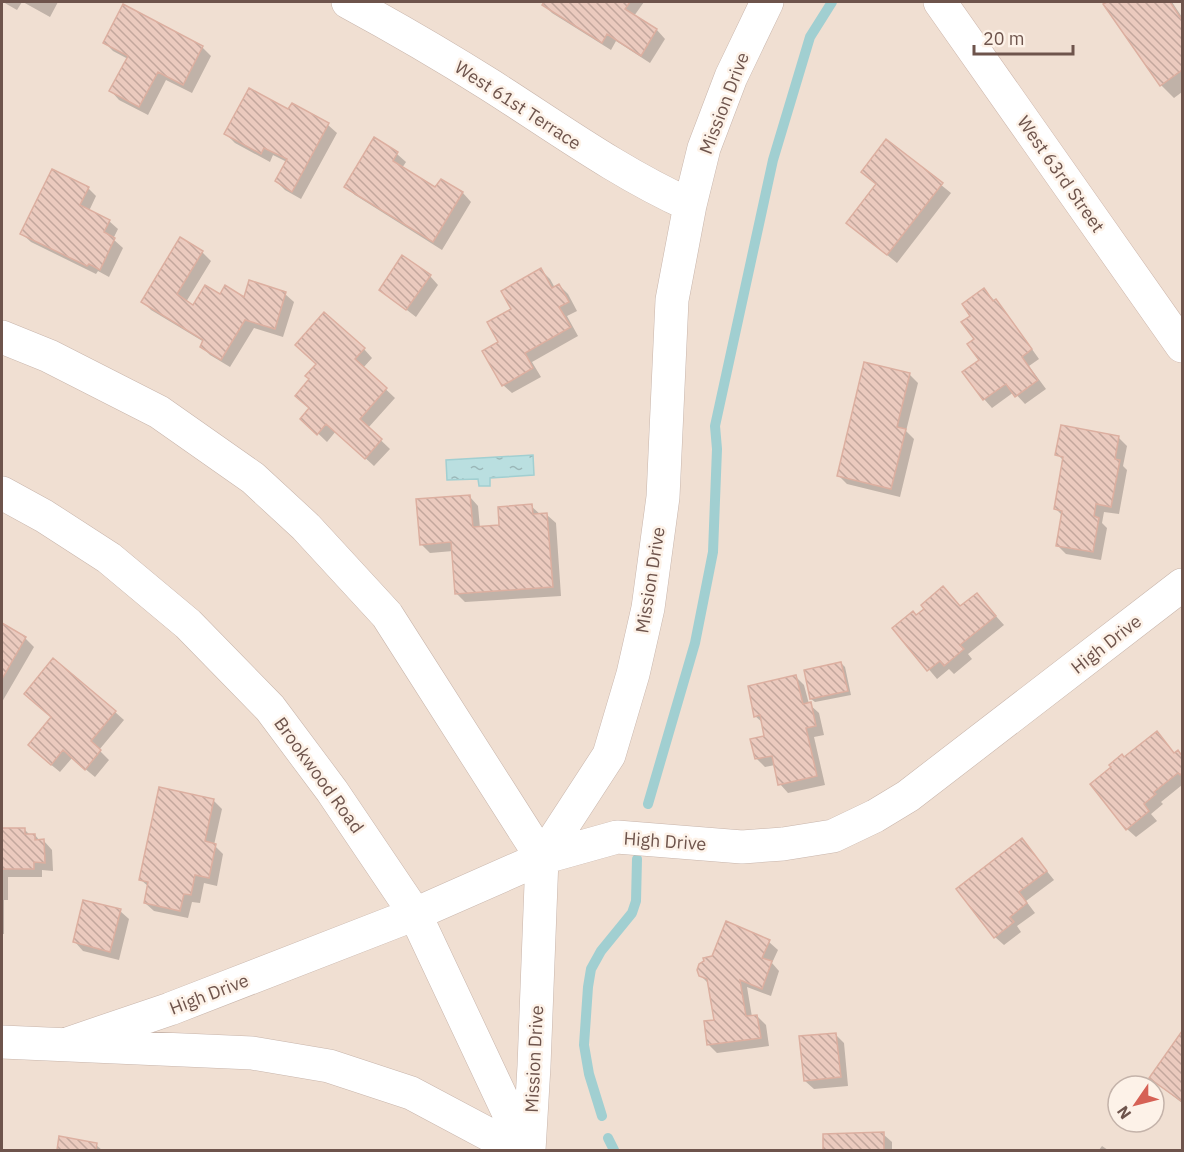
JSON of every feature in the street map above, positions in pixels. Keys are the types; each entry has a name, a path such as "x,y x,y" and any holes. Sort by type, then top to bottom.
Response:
{"street":[{"name":"West 61st Terrace","path":"348,2 489,84 600,158 656,190 690,205"},
{"name":"Mission Drive","path":"527,1150 534,1066 542,858 609,755 633,674 648,608 663,496 672,300 690,205 704,148 731,77 767,2"},
{"name":"West 63rd Street","path":"940,2 1182,346"},
{"path":"2,337 50,356 159,412 253,478 306,527 387,615 542,858"},
{"name":"Brookwood Road","path":"2,493 44,516 109,558 188,624 270,708 338,800 415,914 527,1150"},
{"name":"High Drive","path":"67,1044 170,1009 415,914 542,858 617,837 742,847 783,844 833,836 875,816 908,796 1182,585"},
{"name":"High Drive","path":"2,1042 252,1053 329,1066 411,1092 518,1150"}],"shaded area":[{"path":"2,2 1182,2 1182,1150 2,1150"}],"water":[{"path":"533,455 534,475 490,478 490,486 479,486 478,479 447,480 446,460"}],"building":[{"path":"544,2 630,2 625,9 657,29 641,56 607,34 602,43 542,5"},
{"path":"1107,2 1170,2 1182,20 1182,70 1160,86 1103,4"},
{"path":"123,4 203,46 183,85 158,72 139,107 109,91 128,56 103,43"},
{"path":"249,88 288,109 292,103 329,123 292,192 275,181 287,159 264,148 261,154 224,134"},
{"path":"374,137 398,152 393,161 435,187 441,179 463,192 433,242 344,187"},
{"path":"886,139 943,183 887,255 846,223 876,184 861,172"},
{"path":"52,169 89,187 80,205 110,220 104,232 115,238 100,270 20,234"},
{"path":"180,237 203,251 177,294 193,305 205,285 220,294 225,285 244,297 249,280 286,292 275,329 245,320 221,360 200,347 203,340 141,302"},
{"path":"402,255 431,275 406,310 379,290"},
{"path":"541,268 552,288 559,284 569,302 559,307 571,327 525,353 533,368 502,386 482,351 498,342 487,322 511,309 501,291"},
{"path":"984,288 993,301 996,299 1032,349 1022,357 1038,380 1015,397 1006,384 983,400 962,372 979,360 967,344 974,339 961,322 970,316 962,304"},
{"path":"324,312 365,348 355,359 387,388 360,419 382,439 365,459 326,424 317,435 300,419 309,408 295,396 309,379 305,376 316,364 295,345"},
{"path":"864,362 910,373 897,427 906,429 891,489 837,476"},
{"path":"1061,425 1119,436 1115,459 1120,460 1111,507 1096,504 1094,516 1099,518 1093,552 1056,546 1062,511 1054,509 1063,457 1055,455"},
{"path":"470,495 473,527 499,525 498,507 532,504 533,514 547,513 553,587 455,594 451,542 420,545 416,499"},
{"path":"943,586 960,606 977,593 996,616 960,645 964,649 944,666 940,661 927,671 892,628 913,611 916,615 924,609 921,605"},
{"path":"2,623 26,637 2,679"},
{"path":"53,658 116,711 91,741 101,750 85,770 63,750 51,765 28,745 51,717 24,694"},
{"path":"841,662 848,691 810,699 804,670"},
{"path":"796,675 803,704 811,702 816,726 806,728 817,776 778,785 772,756 755,759 750,739 764,736 760,715 754,717 748,686"},
{"path":"1157,731 1174,753 1178,750 1182,756 1182,773 1180,775 1178,773 1154,792 1156,794 1144,804 1149,811 1126,830 1090,784 1111,767 1109,765 1122,754 1124,757"},
{"path":"159,787 214,799 205,841 216,844 209,878 195,875 191,895 184,894 180,911 144,903 148,882 139,880"},
{"path":"2,828 25,828 25,834 35,834 35,840 44,839 45,863 34,862 34,869 2,869"},
{"path":"1022,838 1047,871 1019,892 1027,903 1010,917 1014,922 994,938 956,889"},
{"path":"83,900 121,909 110,952 73,942"},
{"path":"726,921 770,940 762,958 772,961 762,989 740,980 746,1016 757,1015 761,1038 707,1045 704,1021 714,1020 707,979 699,976 697,970 699,964 704,961 703,958 712,956"},
{"path":"1182,1031 1181,1101 1166,1090 1166,1074 1152,1074"},
{"path":"836,1033 841,1077 804,1081 799,1036"},
{"path":"884,1132 884,1150 823,1150 823,1134"},
{"path":"59,1136 97,1143 96,1150 57,1150"}],"waterway":[{"path":"648,804 695,643 713,552 717,449 715,426 773,160 810,37 832,2"},
{"path":"602,1116 589,1074 584,1045 588,987 591,969 601,951 632,913 636,901 637,859"},
{"path":"608,1138 614,1150"}]}
